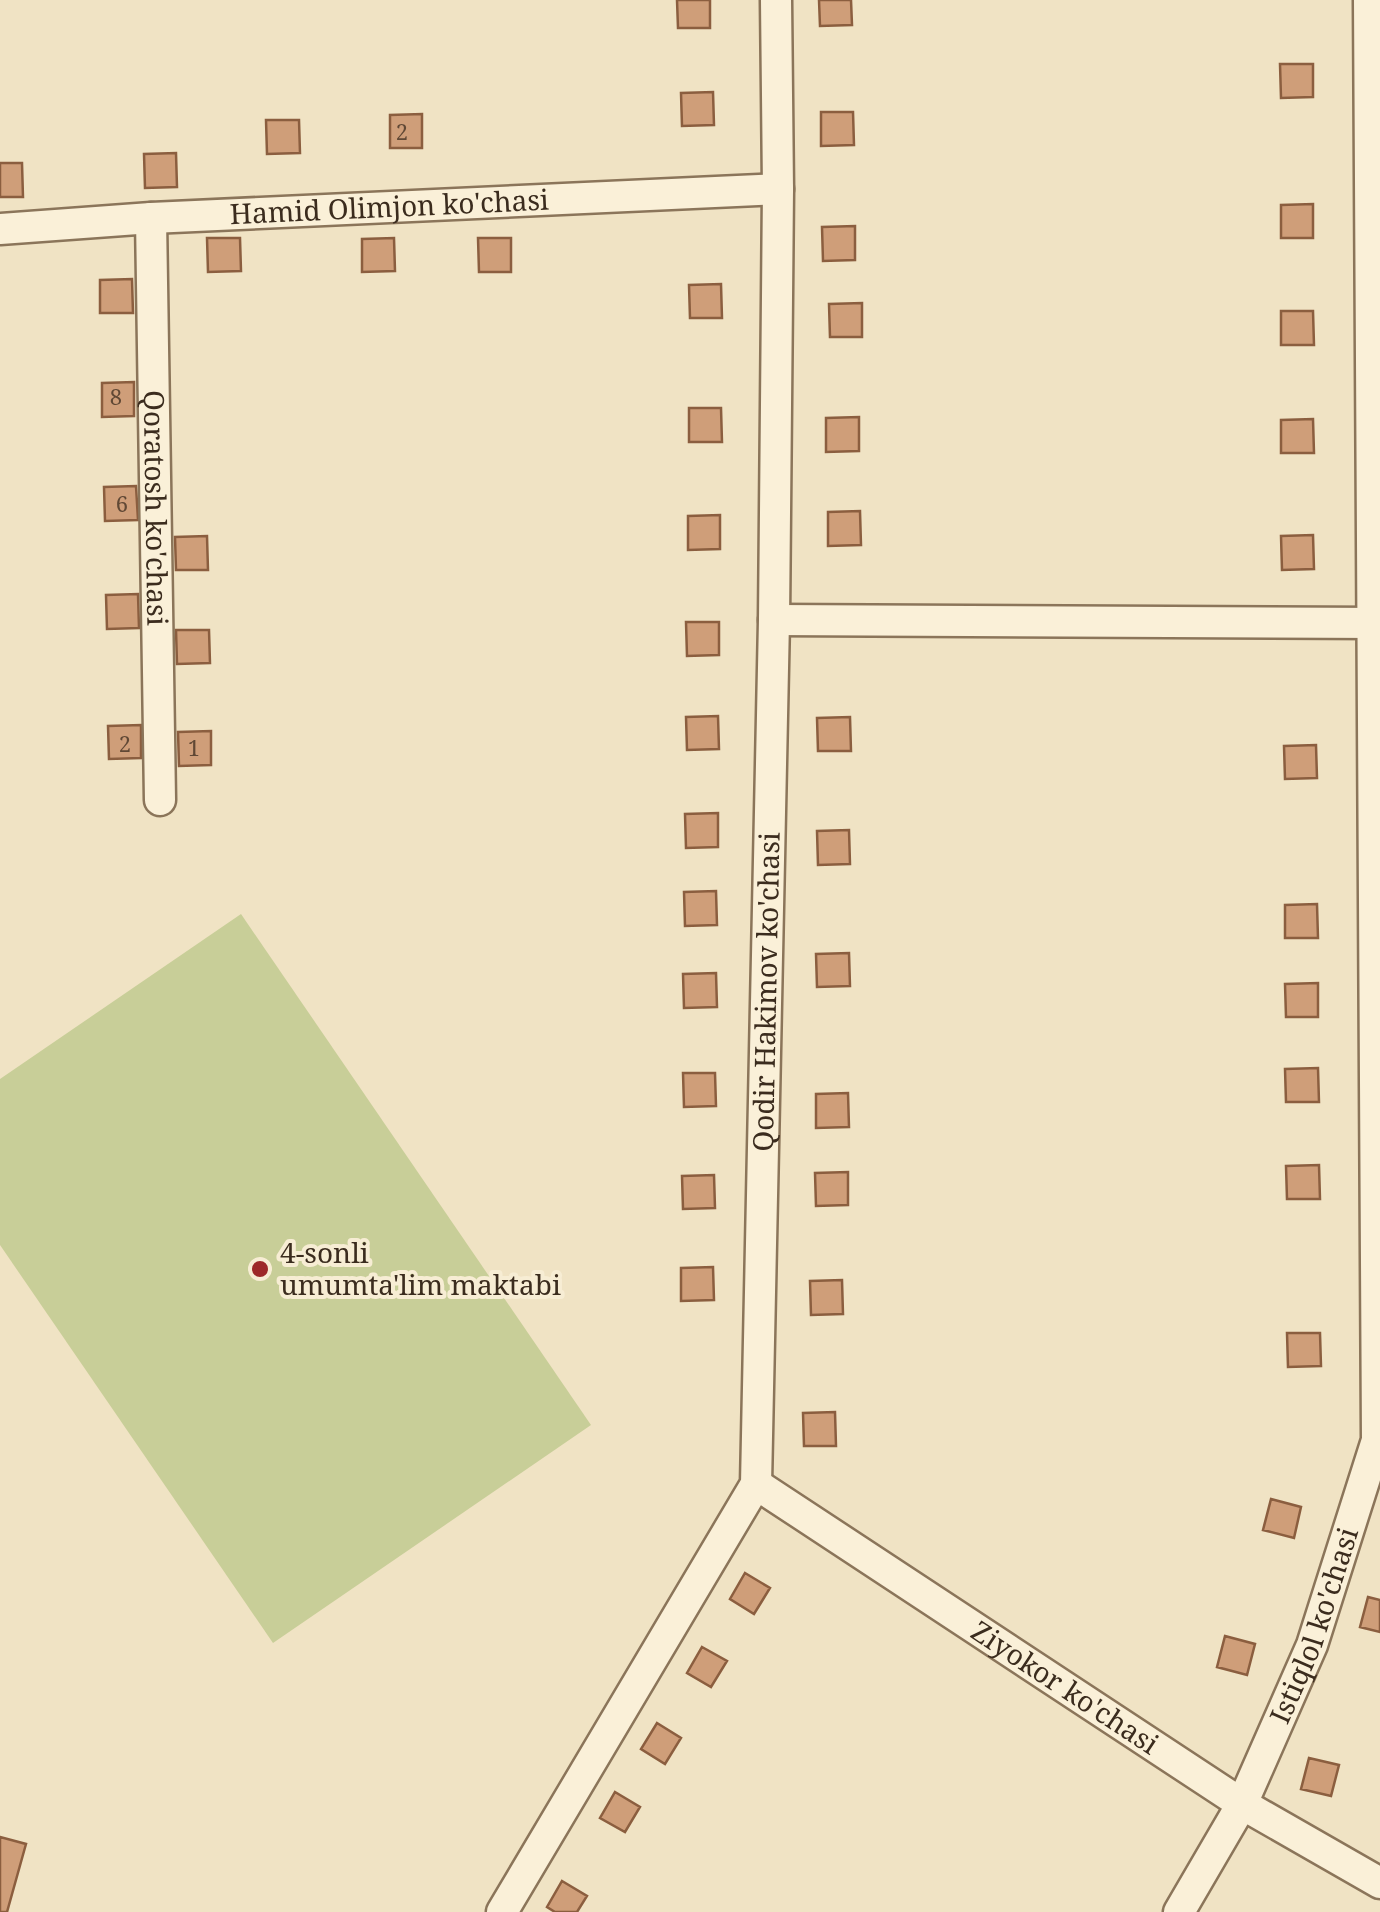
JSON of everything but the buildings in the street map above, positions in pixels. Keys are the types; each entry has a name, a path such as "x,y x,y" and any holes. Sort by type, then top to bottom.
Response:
{"street":[{"name":"Qodir Hakimov ko'chasi","path":"502,1912 756,1484 774,620 776,0"},
{"name":"Istiqlol ko'chasi","path":"1180,1912 1242,1804 1312,1646 1377,1440 1376,623 1368,0"},
{"name":"Hamid Olimjon ko'chasi","path":"0,229 151,218 778,189"},
{"name":"Qoratosh ko'chasi","path":"151,218 160,800"},
{"path":"774,620 1376,623"},
{"name":"Ziyokor ko'chasi","path":"756,1484 1242,1804 1380,1883"}],"green space":[{"path":"241,914 591,1425 273,1643 0,1245 0,1079"}],"place":[{"name":"4-sonli umumta'lim maktabi","path":"260,1269"}]}
